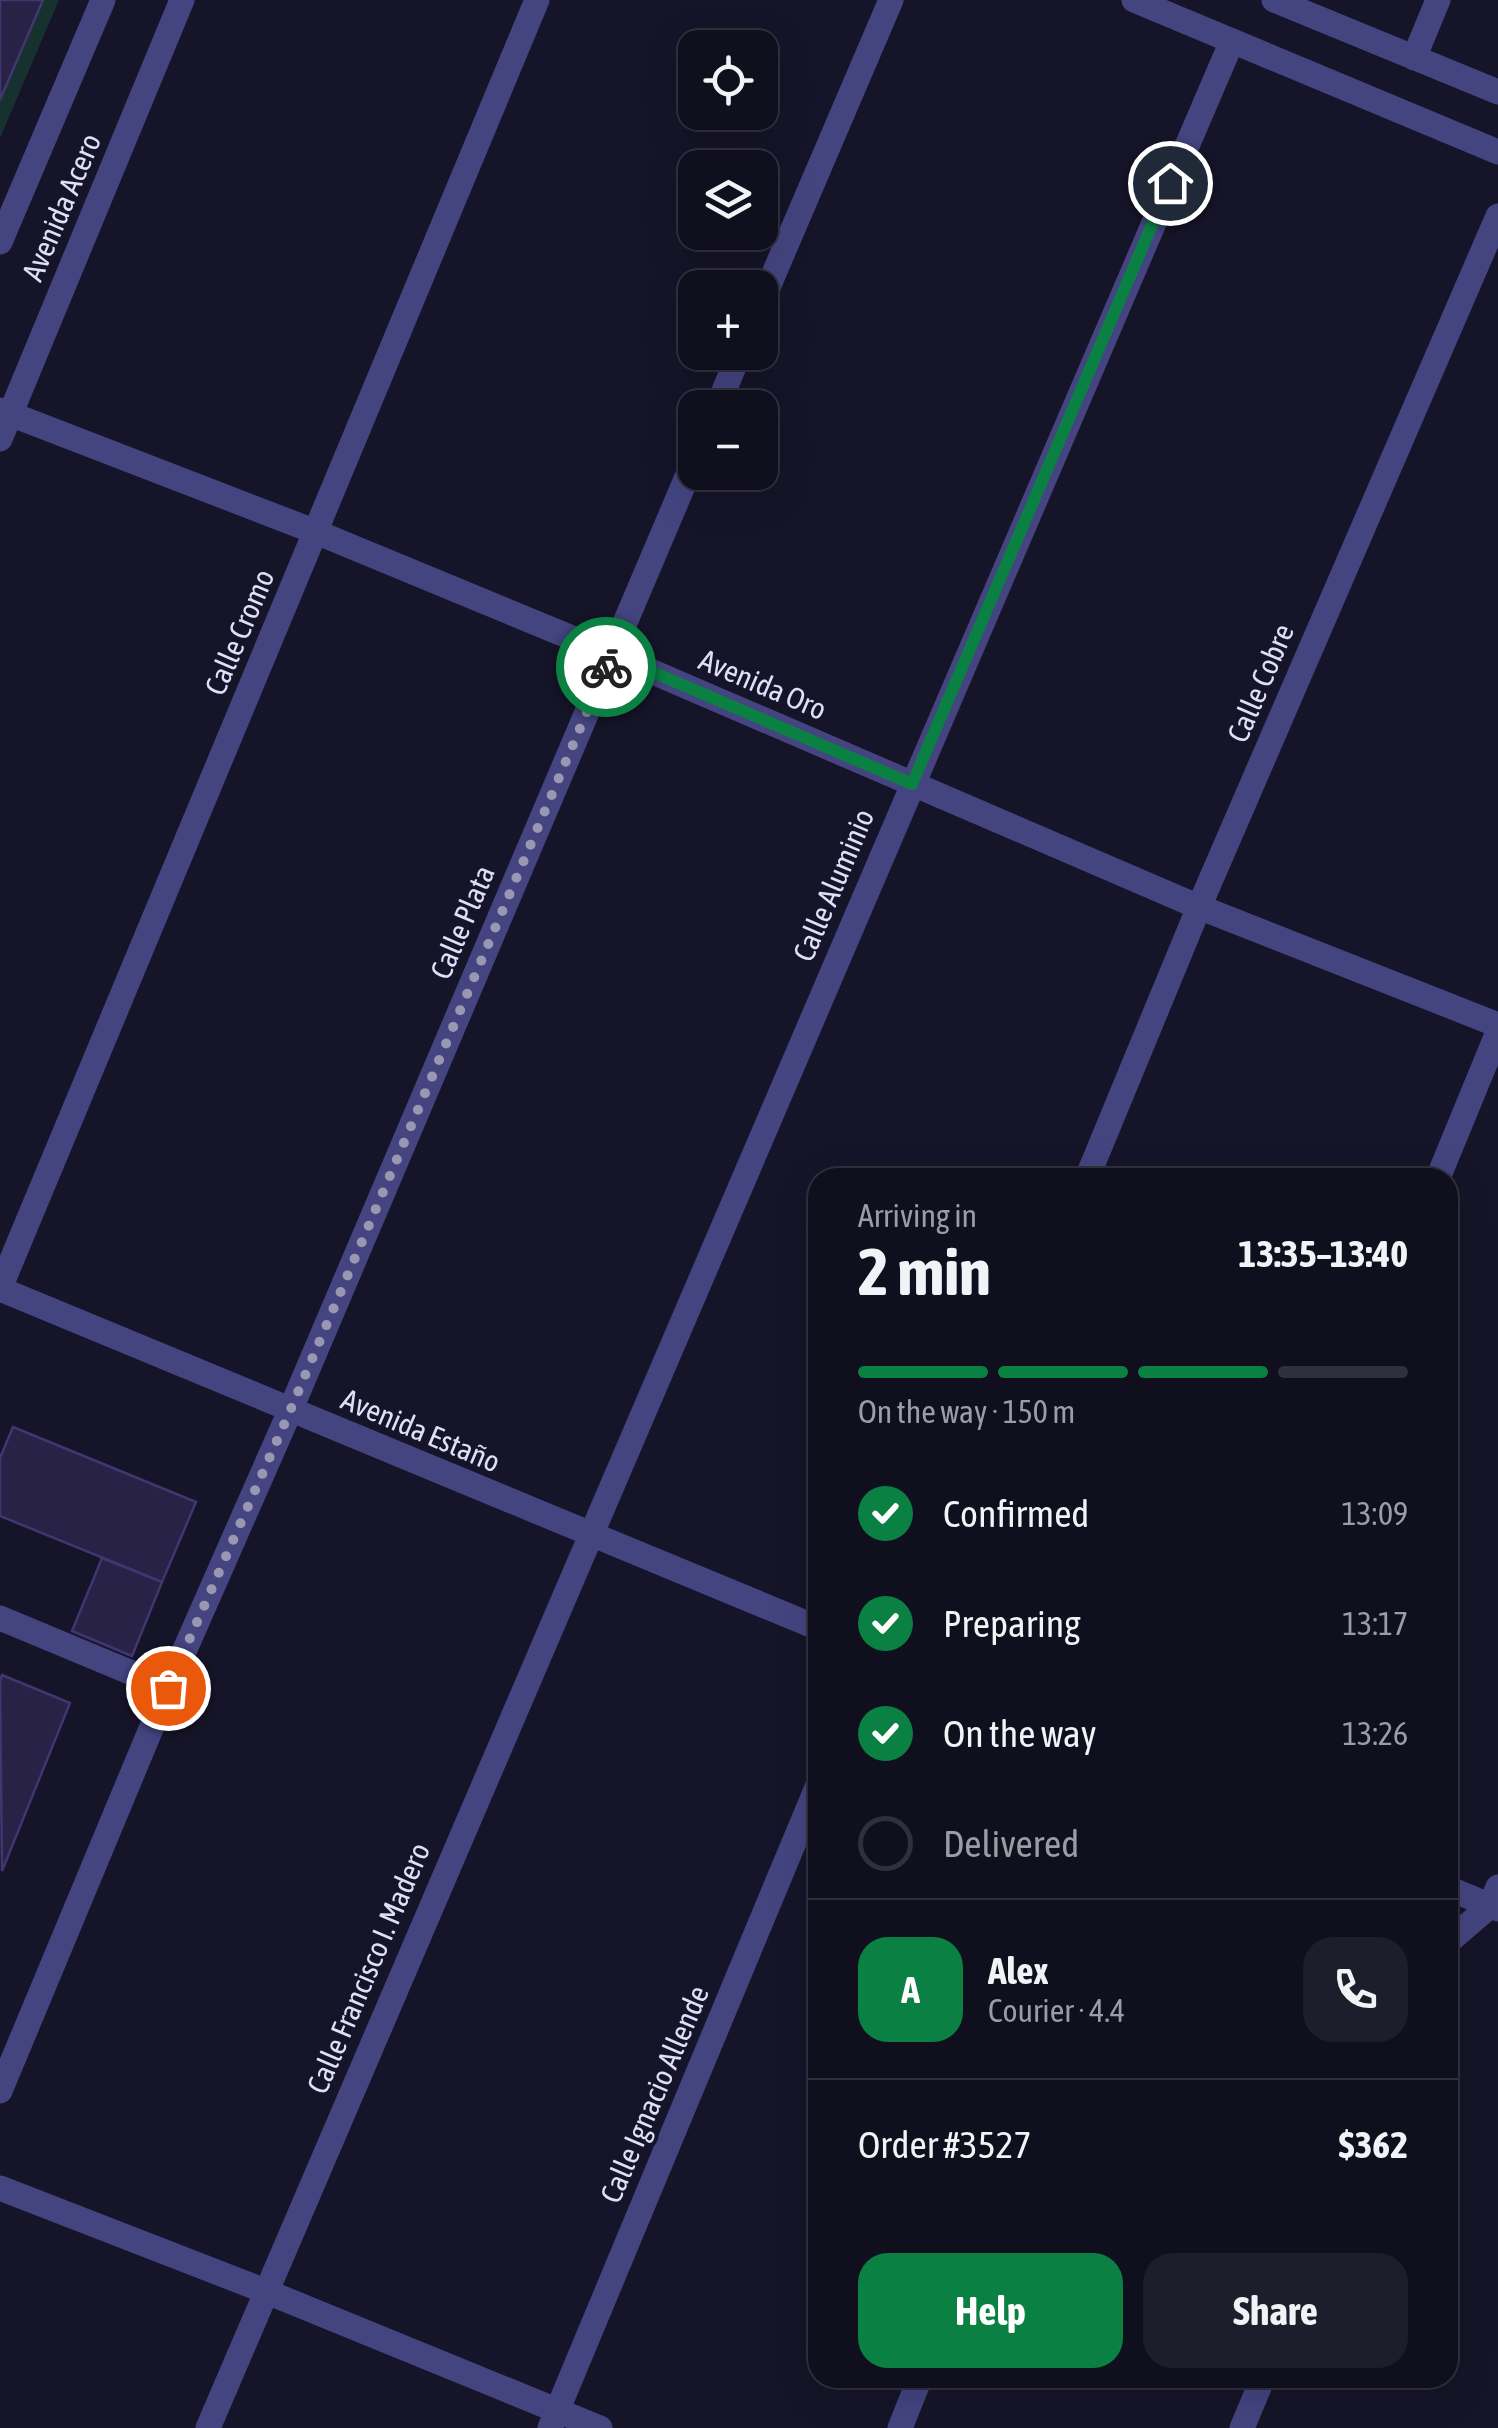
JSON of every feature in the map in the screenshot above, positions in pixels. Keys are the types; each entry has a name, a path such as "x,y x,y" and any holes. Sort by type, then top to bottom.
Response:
{"street":[{"name":"Avenida Acero","path":"0,242 103,0"},
{"name":"Avenida Acero","path":"3,421 182,0"},
{"name":"Calle Cromo","path":"0,1289 537,0"},
{"path":"775,270 891,0"},
{"path":"1134,0 1498,152"},
{"path":"1274,0 1498,92"},
{"path":"1414,58 1438,0"},
{"name":"Calle Aluminio","path":"590,1536 1232,41"},
{"name":"Calle Cobre","path":"1091,1168 1199,906 1498,216"},
{"name":"Avenida Oro","path":"3,421 316,532 1199,906 1498,1028"},
{"name":"Calle Plata","path":"0,2091 168,1688 290,1411 681,490"},
{"path":"1442,1168 1498,1028"},
{"name":"Avenida Estaño","path":"0,1289 808,1624"},
{"name":"Calle Francisco I. Madero","path":"208,2428 590,1536"},
{"path":"0,1618 168,1688"},
{"name":"Calle Ignacio Allende","path":"554,2419 808,1809"},
{"path":"1458,1891 1495,1900"},
{"path":"1458,1933 1495,1900"},
{"path":"0,2188 265,2291 554,2419 600,2428"},
{"path":"900,2428 916,2388"},
{"path":"1242,2428 1259,2388"}],"green space":[{"path":"0,0 59,0 0,138"}],"building":[{"path":"0,0 43,0 0,100"},
{"path":"13,1427 196,1502 162,1582 0,1516 0,1458"},
{"path":"102,1558 162,1582 132,1656 72,1631"},
{"path":"2,1675 70,1703 2,1871 0,1681"}],"way so far":[{"path":"168,1688 606,667"}],"route":[{"path":"606,667 611,654 912,784 1170,183"}]}
